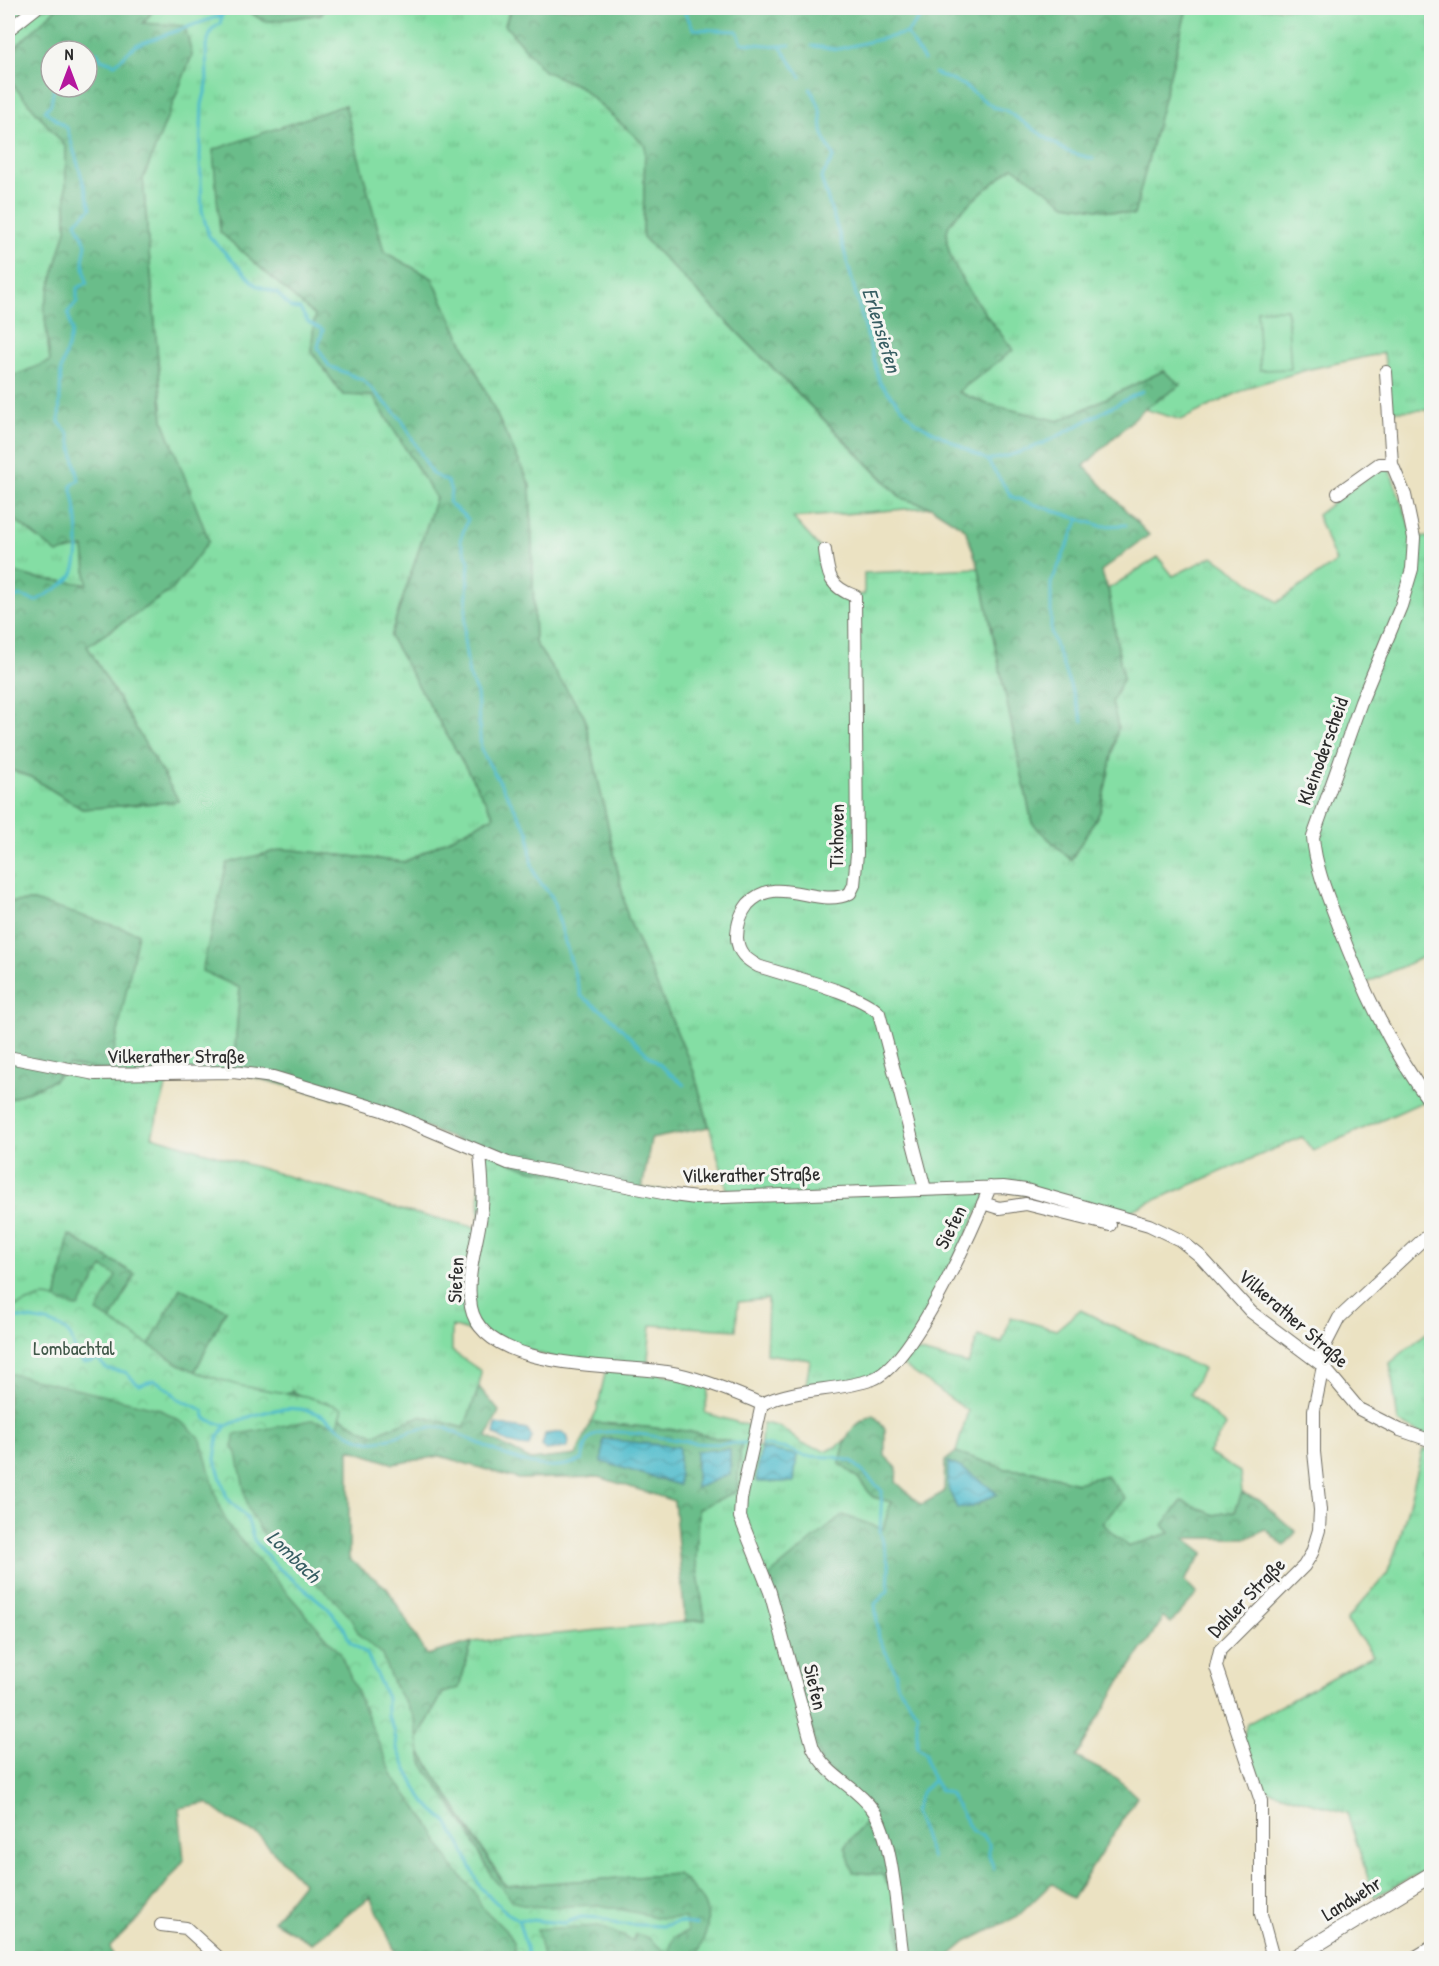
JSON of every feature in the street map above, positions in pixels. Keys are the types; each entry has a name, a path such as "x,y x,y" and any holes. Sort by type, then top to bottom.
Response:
{"main road":[{"name":"Landwehr","path":"1294,1959 1431,1874"}],"street":[{"path":"8,30 36,8"},
{"name":"Kleinoderscheid","path":"1386,372 1392,464 1410,516 1414,538 1412,569 1401,606 1361,702 1313,837 1314,850 1331,904 1361,985 1431,1105"},
{"path":"1338,493 1379,464 1392,464"},
{"name":"Tixhoven","path":"825,550 828,575 840,590 855,596 856,854 854,885 850,893 844,896 826,897 790,891 761,895 753,900 741,915 737,940 745,959 758,966 872,1005 879,1013 926,1189"},
{"name":"Vilkerather Straße","path":"8,1057 95,1074 233,1072 273,1077 382,1110 480,1152 528,1169 696,1198 990,1187 1026,1190 1118,1216 1166,1233 1200,1256 1251,1312 1320,1364 1359,1408 1400,1430 1431,1441"},
{"name":"Siefen","path":"480,1152 482,1205 470,1297 475,1320 489,1338 508,1349 606,1369 668,1372 762,1404 784,1395 875,1378 897,1361 916,1335 990,1187"},
{"name":"Siefen","path":"983,1203 999,1208 1026,1204 1105,1227"},
{"name":"Dahler Straße","path":"1273,1959 1261,1914 1260,1801 1216,1667 1220,1650 1304,1566 1312,1553 1319,1530 1320,1510 1313,1443 1314,1410 1320,1364 1339,1318 1431,1231"},
{"name":"Siefen","path":"762,1404 741,1499 740,1518 760,1564 780,1622 806,1729 813,1748 827,1771 865,1801 880,1825 889,1859 903,1959"},
{"path":"161,1925 186,1928 219,1959"},
{"path":"1414,1959 1431,1947"}],"green space":[{"path":"8,8 57,8 8,54"},
{"path":"57,8 155,8 143,23 185,26 192,55 143,179 163,420 209,541 173,589 87,646 179,801 82,809 31,777 8,769 8,570 35,578 87,584 84,547 57,553 8,514 8,373 16,375 50,361 44,308 66,230 66,147 8,79 8,54"},
{"path":"155,8 243,8 265,22 322,14 325,8 510,8 505,25 544,71 579,86 645,145 643,237 901,498 931,507 793,518 820,548 836,593 864,595 864,573 979,568 1032,823 1070,859 1100,812 1118,727 1111,702 1123,679 1108,589 1158,557 1173,576 1213,556 1278,602 1336,562 1317,515 1387,462 1414,538 1431,537 1431,973 1425,956 1362,985 1427,1100 1313,1151 1302,1137 1118,1216 991,1187 908,1349 968,1364 978,1336 1002,1343 1011,1317 1056,1330 1080,1310 1203,1369 1190,1394 1226,1426 1208,1453 1240,1472 1242,1493 1235,1511 1214,1515 1182,1502 1170,1533 1128,1547 1102,1523 1077,1483 1033,1471 1006,1469 956,1452 968,1411 897,1361 883,1373 805,1391 810,1360 766,1354 768,1299 738,1302 736,1330 651,1325 647,1370 709,1385 705,1413 757,1428 754,1447 760,1447 763,1423 781,1427 802,1444 828,1451 845,1441 840,1464 858,1478 873,1497 891,1502 883,1529 874,1812 883,1874 894,1895 903,1958 695,1958 698,1956 678,1874 506,1886 415,1744 443,1693 459,1688 472,1642 705,1620 696,1561 698,1508 737,1491 741,1444 687,1431 591,1422 597,1410 606,1369 557,1359 452,1326 452,1351 481,1371 479,1387 465,1428 420,1416 373,1435 292,1391 219,1416 183,1395 226,1310 138,1366 98,1345 69,1236 53,1316 8,1308 8,1100 54,1080 34,901 8,902 8,769 31,777 82,809 179,801 87,646 173,589 208,541 163,420 143,179 192,55 143,24","holes":["344,105 384,252 432,278 530,485 535,643 584,715 628,918 694,1072 729,1196 619,1186 480,1152 479,1228 408,1212 152,1136 170,1073 233,1072 240,988 283,849 405,862 494,816 390,637 436,498 373,396 343,395 311,351 315,316 220,232"]},
{"path":"243,8 325,8 322,14 265,22"},
{"path":"511,8 1187,8 1134,215 1066,204 1013,167 957,215 951,222 947,235 949,251 956,269 980,307 1013,350 958,392 987,404 1059,421 1163,371 1181,385 1144,409 1084,466 1149,535 1101,571 1108,589 1123,679 1112,702 1118,727 1100,812 1071,860 1032,823 979,568 965,529 931,507 902,498 643,237 645,145 579,86 544,71 505,25"},
{"path":"1187,8 1431,8 1431,425 1428,410 1389,411 1384,353 1310,369 1252,386 1181,420 1144,409 1180,385 1163,371 1059,421 987,404 958,392 1013,350 980,307 956,269 949,251 947,235 951,222 972,200 1013,166 1066,204 1134,215"},
{"path":"8,79 66,147 66,230 44,308 50,361 16,376 8,373"},
{"path":"345,105 384,252 432,278 530,485 535,643 584,715 628,918 694,1072 709,1127 651,1139 642,1190 528,1169 382,1110 233,1072 240,988 202,971 227,863 283,849 405,862 494,816 390,637 436,498 373,396 343,395 311,351 315,316 220,232 213,150"},
{"path":"1287,309 1291,369 1260,370 1257,310"},
{"path":"8,514 57,553 84,546 87,585 35,578 8,570"},
{"path":"34,901 138,933 110,1071 69,1065 54,1080 8,1100 8,902"},
{"path":"69,1235 135,1274 99,1345 138,1366 180,1288 226,1310 183,1395 219,1416 292,1391 373,1435 420,1416 464,1428 479,1387 499,1411 487,1437 531,1460 576,1455 591,1422 687,1431 741,1444 737,1491 698,1509 696,1561 705,1620 685,1621 674,1501 599,1477 518,1479 440,1456 394,1464 349,1449 349,1559 387,1588 427,1655 472,1642 459,1688 443,1693 415,1744 505,1886 678,1874 699,1896 707,1911 707,1930 695,1958 398,1958 370,1897 312,1943 273,1921 303,1883 258,1835 233,1822 207,1803 179,1808 184,1860 141,1916 110,1947 114,1958 8,1958 8,1308 53,1316"},
{"name":"Lombachtal","path":"103,1267 116,1276 97,1312 179,1364 241,1386 305,1396 343,1408 338,1425 312,1420 234,1435 233,1447 237,1453 248,1509 262,1533 275,1548 332,1597 349,1616 360,1636 381,1653 394,1686 414,1717 422,1763 468,1831 492,1877 513,1901 522,1905 546,1907 599,1905 661,1918 685,1918 687,1932 674,1937 668,1953 643,1936 636,1934 633,1941 599,1926 537,1929 543,1958 514,1958 514,1942 509,1934 482,1907 474,1891 452,1866 430,1826 393,1776 340,1653 230,1528 220,1509 201,1440 189,1427 160,1409 8,1373 8,1308 46,1297 79,1307"},
{"path":"1431,1329 1431,1435 1423,1435 1398,1422 1390,1363"},
{"path":"874,1415 885,1429 885,1456 897,1468 896,1482 921,1505 944,1492 945,1461 956,1452 1006,1469 1033,1471 1076,1483 1106,1475 1125,1498 1102,1523 1128,1547 1170,1533 1163,1525 1182,1501 1214,1515 1235,1511 1242,1493 1259,1500 1296,1532 1284,1546 1265,1529 1248,1538 1185,1538 1204,1553 1184,1581 1197,1594 1171,1623 1162,1616 1161,1622 1119,1683 1076,1757 1117,1778 1137,1797 1072,1899 1052,1883 1018,1916 966,1942 947,1958 903,1958 894,1895 883,1875 853,1872 845,1846 874,1812 822,1764 770,1592 770,1575 843,1515 883,1529 891,1502 873,1497 858,1478 840,1464 846,1440 853,1428"},
{"path":"1423,1449 1431,1452 1431,1868 1374,1897 1347,1813 1257,1787 1241,1743 1247,1724 1373,1655 1346,1620 1387,1574 1400,1538"}],"water":[{"path":"496,1424 527,1430 532,1437 529,1446 515,1445 498,1437 494,1434"},
{"path":"562,1432 567,1435 569,1442 566,1448 546,1450 542,1446 545,1434"},
{"path":"603,1439 679,1447 679,1485 602,1462"},
{"path":"761,1448 797,1455 794,1482 758,1482 756,1479"},
{"path":"730,1449 730,1474 696,1488 696,1451"},
{"path":"948,1462 974,1476 997,1494 972,1507 957,1508 948,1488"}],"waterway":[{"path":"99,56 101,59 115,64 136,45 222,15 230,8"},
{"name":"Erlensiefen","path":"682,8 694,29 737,31 742,43 780,46 801,77"},
{"path":"812,46 838,49 907,33 928,8"},
{"path":"222,15 220,24 212,29 206,45 207,85 202,104 200,156 202,211 209,236 256,285 277,293 291,308 300,309 308,322 323,330 318,347 329,366 363,380 402,420 432,474 447,481 451,491 449,503 468,519 460,540 469,561 464,639 469,675 477,694 481,750 529,833 531,861 536,877 552,897 581,996 607,1014 647,1054 684,1085"},
{"path":"907,34 924,60"},
{"path":"780,46 790,45"},
{"path":"934,73 963,85 993,107 1005,110 1066,151 1093,159"},
{"name":"Erlensiefen","path":"810,89 821,113 825,140 834,157 821,178 842,243 880,383 915,422 987,460 1012,497 1079,519 1051,583 1051,633 1083,721"},
{"path":"8,600 20,596 36,601 64,584 71,577 77,558 77,519 71,486 79,480 69,434 59,422 61,369 72,332 68,312 77,302 77,288 87,283 83,261 86,244 76,222 91,208 67,128 45,111 52,99"},
{"path":"987,460 1028,450 1143,391"},
{"path":"1079,519 1101,526 1126,525"},
{"name":"Lombach","path":"8,1317 53,1324 68,1333 76,1355 84,1363 98,1360 107,1369 125,1372 139,1385 155,1380 177,1398 203,1410 206,1419 226,1426 218,1437 215,1460 227,1498 247,1518 254,1540 276,1566 327,1607 344,1628 350,1642 367,1654 387,1698 387,1715 394,1729 397,1747 424,1802 447,1822 460,1843 480,1887 507,1913 518,1919 564,1923 581,1917 601,1918 618,1924 663,1926 679,1922 696,1925"},
{"path":"226,1426 264,1412 304,1410 317,1413 363,1440 377,1441 424,1428 445,1428 518,1460 550,1466 566,1465 582,1460 589,1440 602,1432 628,1433 701,1444 746,1443"},
{"path":"762,1445 788,1449 803,1456 834,1457 852,1461 882,1491 880,1531 889,1567 888,1591 875,1604 879,1639 896,1672 896,1683 917,1713 917,1747 926,1753 930,1773 940,1790 949,1793 972,1831 982,1836 989,1844 989,1856 994,1869"},
{"path":"932,1858 914,1811 921,1793 933,1780"},
{"path":"518,1919 529,1958"}]}
